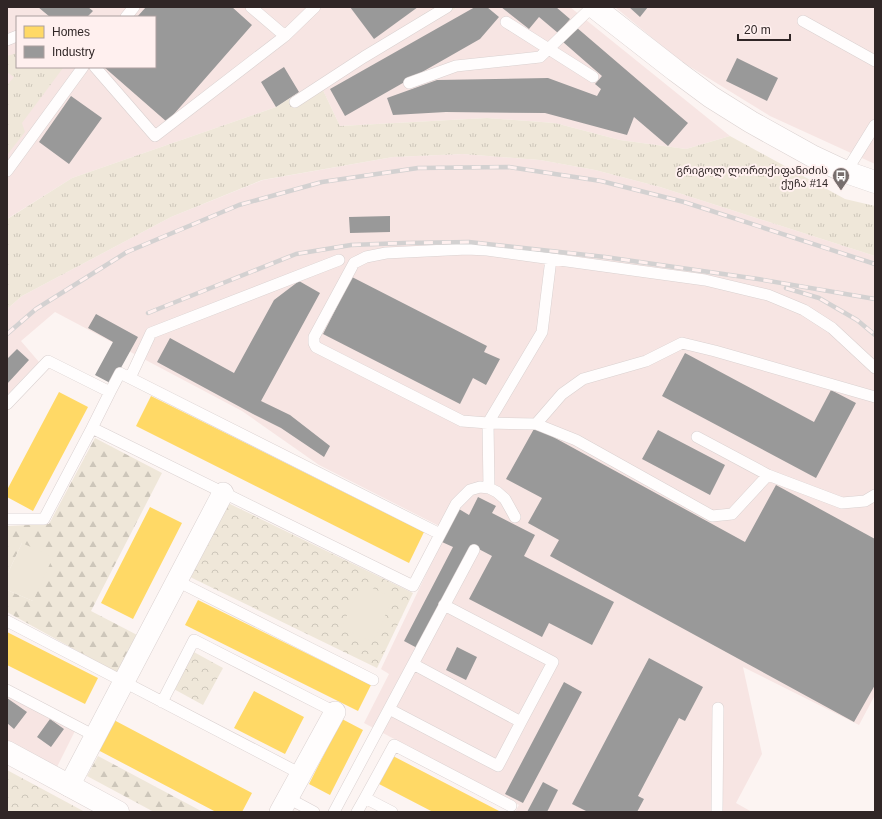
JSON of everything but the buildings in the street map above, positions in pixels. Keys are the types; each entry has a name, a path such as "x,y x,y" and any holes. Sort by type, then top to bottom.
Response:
{"street":[{"path":"593,7 676,71 712,97 751,122 814,157 846,172 875,182"},
{"path":"69,786 223,493"},
{"path":"284,805 335,712"},
{"path":"7,752 118,812"}],"lane":[{"path":"127,16 134,7"},
{"path":"251,7 285,36"},
{"path":"96,68 155,136 285,36 315,7"},
{"path":"296,102 364,57 447,7"},
{"path":"409,83 456,66 540,58 593,7"},
{"path":"803,20 875,62"},
{"path":"506,22 593,77"},
{"path":"7,170 82,68"},
{"path":"846,172 875,125"},
{"path":"768,475 732,514 712,516 576,440 536,424 462,421 316,347 314,343 314,336 354,263 366,257 386,253 467,249 705,280 768,295 804,310 832,328 875,368"},
{"path":"489,488 488,423 542,332 551,259"},
{"path":"130,378 151,333 339,260"},
{"path":"536,424 562,394 583,379 646,361 682,343 875,397"},
{"path":"7,404 48,361 110,392"},
{"path":"7,519 44,519 120,373 440,534"},
{"path":"92,428 413,586 456,504 470,490 480,487 489,488 497,492 505,500 515,517"},
{"path":"697,437 768,475 842,503 865,501 875,495"},
{"path":"334,812 474,550"},
{"path":"177,581 373,680"},
{"path":"389,709 498,766 522,722 553,662 444,605"},
{"path":"7,620 301,774"},
{"path":"162,702 194,640 335,712"},
{"path":"413,664 522,722"},
{"path":"7,690 95,736"},
{"path":"717,812 718,708"},
{"path":"357,812 394,745 511,806"},
{"path":"365,798 392,812"},
{"path":"284,805 314,812"}],"shaded area":[{"path":"7,7 435,7 276,107 72,178 7,219"},
{"path":"458,7 570,7 730,136 686,149 620,140 555,123 487,118 340,126 322,88"},
{"path":"615,7 875,7 875,164 770,116 679,60"},
{"path":"463,154 540,160 595,170 660,187 875,256 875,695 859,725 743,667 762,754 736,803 752,812 515,812 519,805 364,723 389,674 381,669 447,530 319,465 242,411 55,312 21,341 39,362 7,395 7,309 22,296 171,217 263,180 393,157"},
{"path":"7,695 75,731 54,773 7,748"}],"green space":[{"path":"435,7 458,7 322,88 340,126 487,118 555,123 620,140 686,149 730,136 845,199 875,206 875,256 660,187 595,170 540,160 463,154 393,157 262,180 171,217 22,296 7,309 7,219 72,178 276,107"},
{"path":"16,53 16,68 63,68 22,123 25,132 7,155 7,85 14,77 7,72 7,56"},
{"path":"95,438 162,473 91,611 141,637 119,674 7,612 7,590 33,601 22,543 7,575 7,526 49,524"},
{"path":"226,502 413,593 377,668 190,577"},
{"path":"22,543 53,557 33,601 7,590 7,575"},
{"path":"362,583 393,598 373,642 341,628"},
{"path":"192,651 223,668 203,705 172,688"},
{"path":"98,756 203,812 154,812 87,776"},
{"path":"7,770 85,812 7,812"}],"railway":[{"path":"7,334 36,309 127,252 239,205 322,182 418,168 509,167 601,181 684,202 875,264"},
{"path":"148,313 296,254 351,245 404,243 469,242 605,257 758,279 875,299"},
{"path":"786,288 819,298 857,320 875,335"}],"place":[{"name":"გრიგოლ ლორთქიფანიძის ქუჩა #14","path":"841,191"}]}
